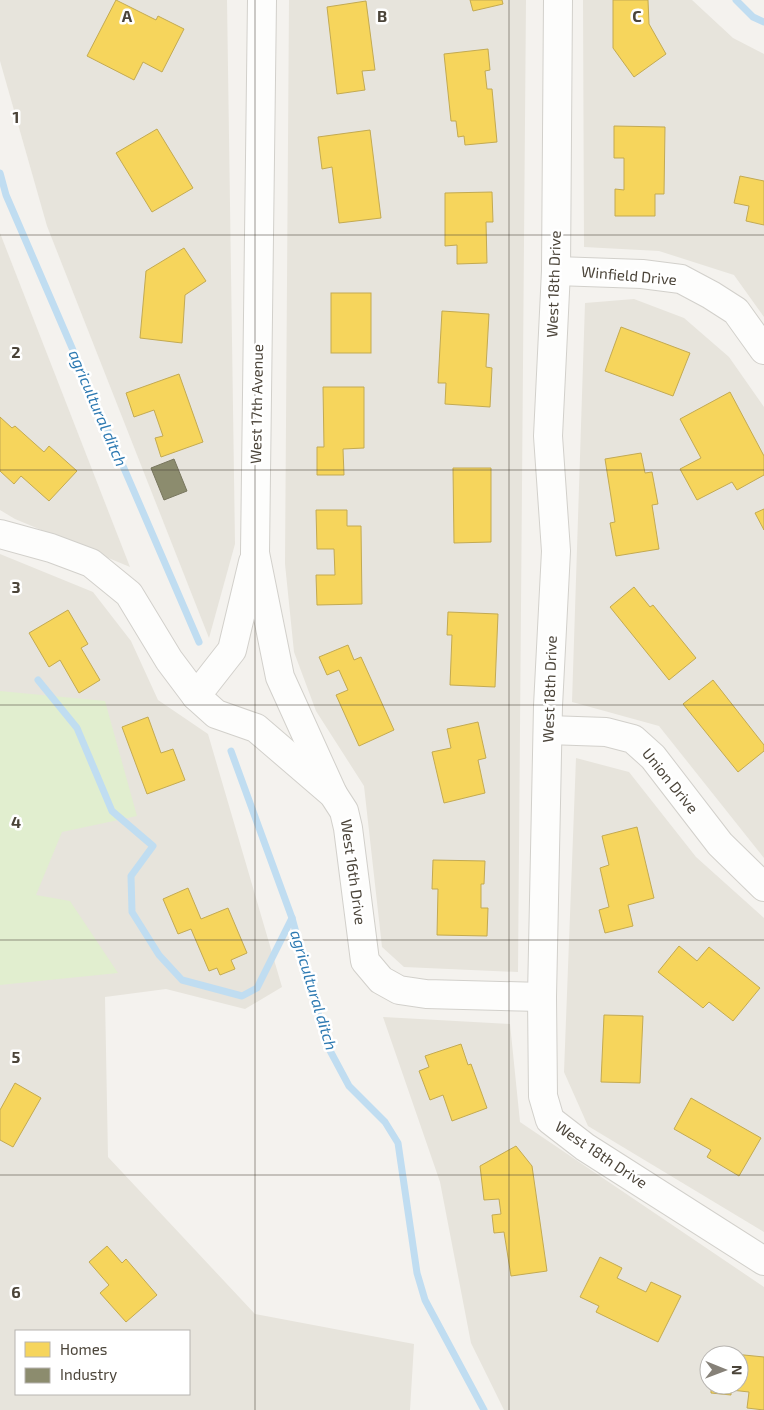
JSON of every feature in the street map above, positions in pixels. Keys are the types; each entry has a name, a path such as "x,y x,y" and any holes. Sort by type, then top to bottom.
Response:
{"street":[{"name":"West 17th Avenue","path":"262,0 256,554 280,677 333,794"},
{"name":"West 18th Drive","path":"558,0 556,271 548,436 556,552 548,730 542,997 543,1096 550,1120 585,1147 764,1261"},
{"name":"Winfield Drive","path":"556,271 642,274 681,279 711,294 736,311 764,350"},
{"name":"West 16th Drive","path":"0,534 51,548 91,563 129,594 169,660 196,696 216,714 256,728 333,794 344,811 348,828 365,960 381,980 398,990 426,994 542,997"},
{"path":"196,696 232,650 256,554"},
{"name":"Union Drive","path":"548,730 606,732 633,739 653,757 720,844 764,887"}],"shaded area":[{"path":"0,0 227,0 235,544 209,638 47,226 0,61"},
{"path":"289,0 526,0 518,972 404,967 382,947 364,786 316,711 294,652 285,564"},
{"path":"583,0 692,0 733,38 764,54 764,317 734,275 659,251 584,247"},
{"path":"0,233 130,567 15,519 0,510"},
{"path":"634,299 684,318 729,357 764,407 764,858 659,726 572,702 585,303"},
{"path":"0,554 93,592 131,641 158,700 208,734 282,987 245,1009 166,989 105,997 108,1157 255,1314 414,1344 410,1410 0,1410"},
{"path":"576,758 629,772 696,857 764,918 764,1232 588,1126 564,1072"},
{"path":"383,1017 510,1024 520,1122 764,1287 764,1410 504,1410 471,1343 440,1182"}],"green space":[{"path":"0,691 105,701 137,816 62,832 36,895 70,901 118,973 0,985"}],"building: Homes":[{"path":"116,0 156,20 158,16 184,29 162,72 143,62 134,80 87,56"},
{"path":"470,0 502,0 503,4 473,11"},
{"path":"613,0 648,0 649,24 666,54 634,77 613,48"},
{"path":"366,1 375,70 362,71 365,90 337,94 327,7"},
{"path":"488,49 490,70 485,71 487,89 492,89 497,142 465,145 464,136 458,137 456,121 451,121 444,54"},
{"path":"614,126 665,127 664,194 655,194 655,216 615,216 615,189 624,190 624,158 614,158"},
{"path":"157,129 193,188 152,212 116,153"},
{"path":"370,130 381,218 339,223 332,167 322,169 318,137"},
{"path":"740,176 764,181 764,225 746,221 749,206 734,203"},
{"path":"492,192 493,222 486,222 487,263 457,264 457,245 445,246 445,193"},
{"path":"184,248 206,281 185,295 182,343 140,338 146,271"},
{"path":"331,293 371,293 371,353 331,353"},
{"path":"442,311 489,314 486,367 492,368 490,407 445,404 446,383 438,383"},
{"path":"621,327 690,353 673,396 605,371"},
{"path":"179,374 203,442 161,457 155,438 163,436 154,410 134,417 126,393"},
{"path":"323,387 364,387 364,448 343,449 344,475 317,475 317,447 324,447"},
{"path":"730,392 764,456 764,475 737,490 732,482 697,500 680,469 701,458 680,419"},
{"path":"0,417 12,428 15,426 44,452 49,446 77,471 49,501 21,476 14,484 0,471"},
{"path":"641,453 645,473 652,472 658,504 652,505 659,549 616,556 610,523 615,522 605,459"},
{"path":"453,468 491,468 491,542 454,543"},
{"path":"764,509 764,530 755,513"},
{"path":"316,510 347,510 347,526 361,526 362,604 317,605 316,575 335,575 334,549 317,549"},
{"path":"634,587 650,607 653,605 696,658 669,680 610,607"},
{"path":"68,610 88,644 81,648 100,680 79,693 60,660 49,667 29,633"},
{"path":"448,612 498,614 495,687 450,685 452,635 447,635"},
{"path":"348,645 354,660 361,657 394,730 359,746 336,695 348,690 339,670 327,675 319,657"},
{"path":"713,680 764,745 764,751 738,772 683,704"},
{"path":"148,717 161,753 173,749 185,780 147,794 122,727"},
{"path":"478,722 486,758 478,760 485,793 444,803 432,752 451,748 447,729"},
{"path":"637,827 654,898 628,905 633,926 605,933 599,910 609,907 600,868 609,865 602,836"},
{"path":"433,860 485,861 484,884 481,884 481,908 488,908 487,936 437,935 438,889 432,889"},
{"path":"188,888 201,919 228,908 247,953 231,960 235,969 220,975 217,968 209,971 191,929 178,934 163,899"},
{"path":"679,946 697,961 709,947 760,988 733,1021 709,1002 703,1008 658,972"},
{"path":"604,1015 643,1016 640,1083 601,1082"},
{"path":"461,1044 468,1065 471,1064 487,1108 452,1121 443,1095 430,1100 419,1071 429,1067 425,1056"},
{"path":"15,1083 41,1098 13,1147 0,1140 0,1110"},
{"path":"691,1098 761,1138 739,1176 707,1157 711,1150 674,1129"},
{"path":"516,1146 532,1166 547,1271 511,1276 504,1232 494,1233 492,1215 501,1214 499,1199 484,1200 480,1166"},
{"path":"107,1246 122,1263 126,1259 157,1295 126,1322 100,1293 109,1285 89,1262"},
{"path":"600,1257 622,1268 617,1278 646,1292 651,1282 681,1296 658,1342 596,1312 599,1306 580,1297"},
{"path":"749,1356 764,1357 764,1410 747,1408 749,1395"}],"building: Industry":[{"path":"174,459 187,491 164,500 151,468"}],"waterway":[{"path":"736,0 753,17 764,22"},
{"name":"agricultural ditch","path":"0,173 6,195 199,642"},
{"path":"38,680 77,728 112,811 153,846 131,876 132,912 159,955 182,980 242,996 257,988 292,918"},
{"name":"agricultural ditch","path":"231,751 292,918 327,1045 349,1086 385,1122 398,1143 417,1273 425,1300 484,1410"}]}
